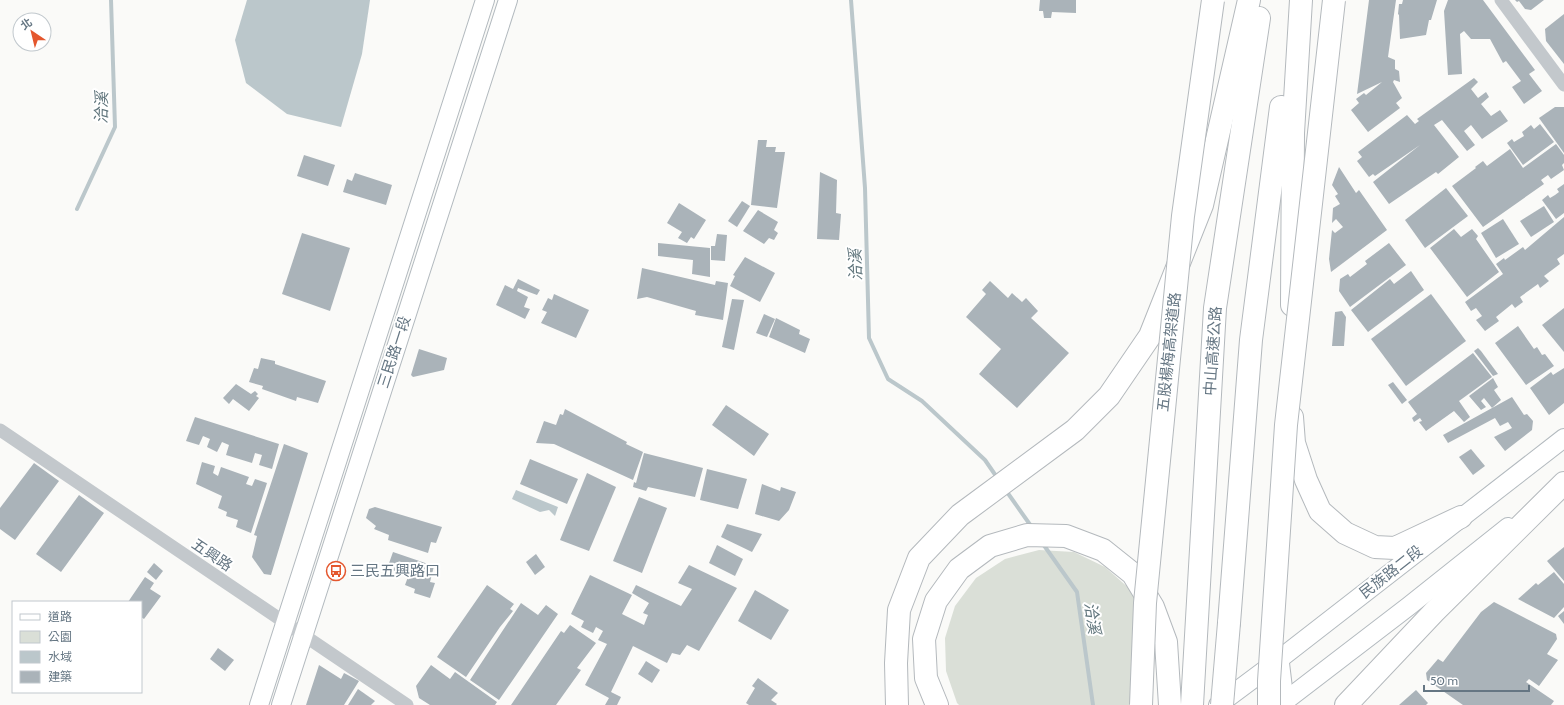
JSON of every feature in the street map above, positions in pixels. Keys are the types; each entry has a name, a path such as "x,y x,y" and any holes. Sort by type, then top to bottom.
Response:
{"highway":[{"name":"五股楊梅高架道路","path":"1141,705 1145,603 1183,216 1213,0"},
{"path":"897,705 896,663 899,610 919,558 960,514 1075,430 1109,396 1150,336 1202,205 1249,0"},
{"name":"中山高速公路","path":"1192,705 1215,308 1261,0"},
{"path":"1222,705 1251,340 1295,0"},
{"path":"1279,705 1277,661 1278,618 1291,402 1292,133 1301,0"},
{"path":"1279,705 1269,681 1286,425 1334,0"},
{"path":"1291,402 1294,442 1306,480 1320,511 1345,533 1375,547 1396,548 1461,517"},
{"path":"1346,705 1434,612 1564,482"},
{"path":"937,705 926,678 924,638 936,600 959,569 990,546 1027,535 1066,536 1103,550 1133,574 1153,607 1166,642 1170,705"},
{"path":"896,663 904,705"}],"street":[{"name":"三民路一段","path":"259,705 485,0"},
{"name":"三民路一段","path":"281,705 508,0"},
{"path":"1501,0 1564,85"},
{"name":"五興路","path":"0,430 407,705"},
{"name":"民族路二段","path":"1218,705 1277,661 1564,438"},
{"path":"1279,705 1409,606 1564,482"}],"green space":[{"path":"1039,550 1074,552 1105,567 1131,590 1146,621 1135,705 959,705 957,703 946,671 945,638 955,606 976,578 1005,559"}],"water":[{"path":"247,0 370,0 362,54 341,127 287,114 246,83 235,40"},
{"path":"516,490 558,507 555,516 549,510 540,512 512,499"}],"building":[{"path":"1040,0 1076,0 1076,13 1052,12 1051,18 1044,18 1043,11 1039,11"},
{"path":"1369,0 1396,0 1388,57 1395,60 1395,69 1399,71 1400,82 1394,80 1393,82 1402,98 1396,103 1400,108 1368,132 1351,110 1359,103 1356,99 1364,93 1366,95 1382,82 1357,94"},
{"path":"1403,0 1437,0 1431,20 1429,20 1426,35 1400,39 1398,14 1399,4 1402,4"},
{"path":"1448,0 1483,0 1535,70 1529,74 1542,91 1524,104 1512,87 1521,81 1506,61 1503,63 1490,39 1471,39 1464,31 1460,34 1462,74 1448,75 1444,11"},
{"path":"1515,0 1544,0 1531,10 1525,9 1519,1 1517,2"},
{"path":"1564,14 1564,64 1546,41 1545,29"},
{"path":"1474,78 1478,82 1471,89 1478,98 1486,92 1489,97 1481,104 1491,116 1500,110 1508,121 1482,139 1471,125 1464,131 1475,145 1467,151 1442,120 1434,125 1459,157 1438,174 1436,172 1389,204 1373,182 1420,145 1375,176 1373,174 1369,177 1357,161 1362,157 1358,152 1407,115 1415,124 1419,121 1417,119"},
{"path":"1555,107 1564,107 1564,153 1539,118"},
{"path":"1540,124 1554,142 1523,165 1507,143 1512,139 1514,142 1524,136 1522,132 1531,125 1534,129"},
{"path":"758,140 767,140 766,147 776,147 775,152 785,152 777,208 751,205"},
{"path":"1556,144 1564,155 1564,163 1562,165 1564,170 1551,179 1548,175 1541,180 1544,184 1483,227 1452,186 1483,161 1487,166 1510,149 1523,168"},
{"path":"304,155 335,165 328,186 297,176"},
{"path":"1339,167 1356,193 1359,190 1387,230 1331,272 1329,259 1332,230 1335,233 1343,227 1336,219 1332,223 1333,208 1340,204 1335,196 1338,194 1332,185"},
{"path":"820,172 837,180 836,213 841,214 839,240 817,239"},
{"path":"355,173 392,185 386,205 343,192 347,179 352,181"},
{"path":"1564,184 1564,213 1556,219 1542,200 1548,195 1550,198 1555,195 1559,192 1557,189"},
{"path":"1446,188 1468,216 1425,248 1405,220"},
{"path":"742,201 750,206 737,227 728,221"},
{"path":"679,203 706,220 694,239 691,237 687,243 678,238 682,232 667,223"},
{"path":"1544,206 1554,222 1531,237 1520,221"},
{"path":"758,210 778,222 774,230 778,233 774,240 769,238 764,244 743,231"},
{"path":"1564,217 1564,254 1557,259 1560,264 1544,276 1549,281 1540,288 1538,284 1520,297 1523,302 1515,308 1512,304 1496,317 1499,321 1485,331 1476,320 1482,316 1476,308 1471,311 1465,302 1503,274 1496,264 1504,258 1505,260 1523,247 1525,250"},
{"path":"1503,219 1519,244 1496,258 1481,233"},
{"path":"1454,229 1461,237 1472,229 1478,236 1476,239 1499,272 1467,297 1430,248"},
{"path":"302,233 350,248 330,311 282,294"},
{"path":"717,234 727,235 725,261 711,260 711,246 715,246"},
{"path":"658,243 710,248 710,277 692,274 693,260 658,256"},
{"path":"1389,243 1406,265 1350,307 1339,291 1340,279 1348,274 1350,277 1367,264 1365,261"},
{"path":"745,257 775,273 760,302 730,286 735,276 733,275"},
{"path":"642,268 715,285 716,281 728,283 723,320 695,315 696,311 647,297 637,299"},
{"path":"1411,271 1424,290 1368,332 1351,310 1390,279 1394,284"},
{"path":"518,279 540,290 537,295 518,288 517,291 528,297 524,307 530,309 525,319 496,305 505,285 513,289"},
{"path":"990,281 1008,298 1012,293 1022,302 1026,298 1038,311 1031,318 1069,353 1017,408 979,374 1001,349 966,317 986,294 982,290"},
{"path":"554,294 589,310 576,338 541,323 547,312 542,310 548,298 552,300"},
{"path":"1431,294 1466,341 1406,386 1371,339"},
{"path":"732,299 744,300 734,350 722,347"},
{"path":"1564,308 1564,352 1542,325"},
{"path":"1342,311 1346,317 1344,346 1332,346 1335,312"},
{"path":"764,314 775,319 767,337 756,333"},
{"path":"776,318 800,330 799,334 810,339 805,353 769,337"},
{"path":"1518,326 1534,349 1537,347 1542,355 1545,354 1554,366 1526,385 1495,343"},
{"path":"1478,348 1498,374 1493,376 1474,351"},
{"path":"419,349 447,358 444,370 413,377 411,375"},
{"path":"1473,353 1492,377 1459,401 1470,417 1464,422 1454,411 1426,431 1419,422 1422,421 1420,418 1414,422 1412,418 1417,414 1408,402"},
{"path":"261,358 275,361 275,364 326,381 318,403 297,397 296,401 262,389 263,386 249,382 254,368 258,369"},
{"path":"1564,368 1564,403 1549,415 1530,388 1551,372 1553,375"},
{"path":"1493,378 1498,387 1494,390 1501,400 1492,408 1484,398 1481,401 1486,407 1481,410 1469,396"},
{"path":"1393,382 1407,400 1402,404 1388,385"},
{"path":"236,384 251,394 255,391 258,394 256,396 259,398 249,411 233,399 229,404 223,398"},
{"path":"1512,397 1524,415 1527,414 1533,421 1532,430 1505,451 1494,437 1512,428 1508,422 1500,426 1495,418 1448,443 1443,435"},
{"path":"726,405 769,434 754,456 712,425"},
{"path":"565,409 627,442 626,444 643,452 633,480 554,444 536,443 544,421 556,425 560,414 563,415"},
{"path":"195,417 279,444 272,469 259,465 262,455 255,453 252,463 226,455 229,445 222,442 217,452 207,447 210,439 203,436 199,445 186,441"},
{"path":"284,444 308,453 271,575 264,574 252,557 257,536 254,535"},
{"path":"1471,449 1485,466 1473,475 1459,457"},
{"path":"644,453 703,468 695,497 648,487 646,491 633,487 634,482 636,483"},
{"path":"530,459 578,479 567,504 520,484"},
{"path":"202,462 215,466 213,473 218,476 221,467 249,477 246,484 252,486 255,479 267,483 251,533 236,527 238,520 226,516 227,512 218,508 222,496 196,484"},
{"path":"34,463 59,481 15,540 0,529 0,508"},
{"path":"707,469 747,479 738,509 700,500"},
{"path":"587,473 616,487 589,551 560,540"},
{"path":"762,484 780,491 781,487 796,492 789,510 779,521 755,514"},
{"path":"79,495 104,513 61,572 36,554"},
{"path":"639,497 667,508 642,573 613,561"},
{"path":"375,507 442,527 436,543 431,542 428,553 388,540 389,535 374,529 376,526 366,518 369,509"},
{"path":"727,524 762,534 752,552 721,537"},
{"path":"717,545 743,559 735,576 709,563"},
{"path":"1564,547 1564,581 1547,561"},
{"path":"393,552 434,566 430,582 435,583 430,598 414,593 415,589 405,585 408,577 388,566"},
{"path":"536,554 545,567 535,575 526,562"},
{"path":"154,563 163,571 156,580 147,572"},
{"path":"689,565 737,588 699,651 687,645 680,655 672,653 667,663 633,646 611,692 621,697 617,705 605,705 609,698 585,685 607,644 598,640 603,631 596,627 593,633 581,627 584,621 571,614 590,575 632,595 622,614 644,625 648,615 643,613 649,603 632,593 636,585 681,606 692,589 678,583"},
{"path":"1554,572 1564,584 1564,607 1554,618 1518,599 1536,583 1538,585"},
{"path":"145,577 154,583 150,589 161,596 144,619 142,618 142,601 129,601"},
{"path":"487,585 514,604 510,609 513,611 500,627 466,677 437,657"},
{"path":"755,590 789,610 771,640 738,621"},
{"path":"1494,602 1556,634 1557,639 1547,654 1558,660 1539,686 1529,679 1526,682 1554,701 1551,705 1463,705 1427,680 1426,673 1438,659 1443,662 1481,612"},
{"path":"521,603 538,615 546,605 558,614 499,700 470,680"},
{"path":"1564,611 1564,624 1558,616"},
{"path":"570,625 596,643 577,668 581,670 556,705 511,705 561,631 564,633"},
{"path":"218,648 234,660 225,671 210,659"},
{"path":"646,661 660,670 652,683 638,674"},
{"path":"319,665 341,679 344,673 359,681 344,705 306,705"},
{"path":"431,665 450,679 455,672 497,702 495,705 430,705 419,698 416,686"},
{"path":"758,678 778,693 771,700 777,704 776,705 749,705 746,703 755,688 752,686"},
{"path":"358,689 375,701 371,705 348,705"},
{"path":"1416,690 1428,703 1426,705 1399,705"}],"waterway":[{"name":"洽溪","path":"77,209 115,127 111,0"},
{"name":"洽溪","path":"851,0 865,188 869,338 888,379 922,401 985,460 996,476"},
{"name":"洽溪","path":"1007,492 1031,526"},
{"name":"洽溪","path":"1043,544 1077,592 1093,705"}],"place":[{"name":"三民五興路口","path":"336,571"}]}
